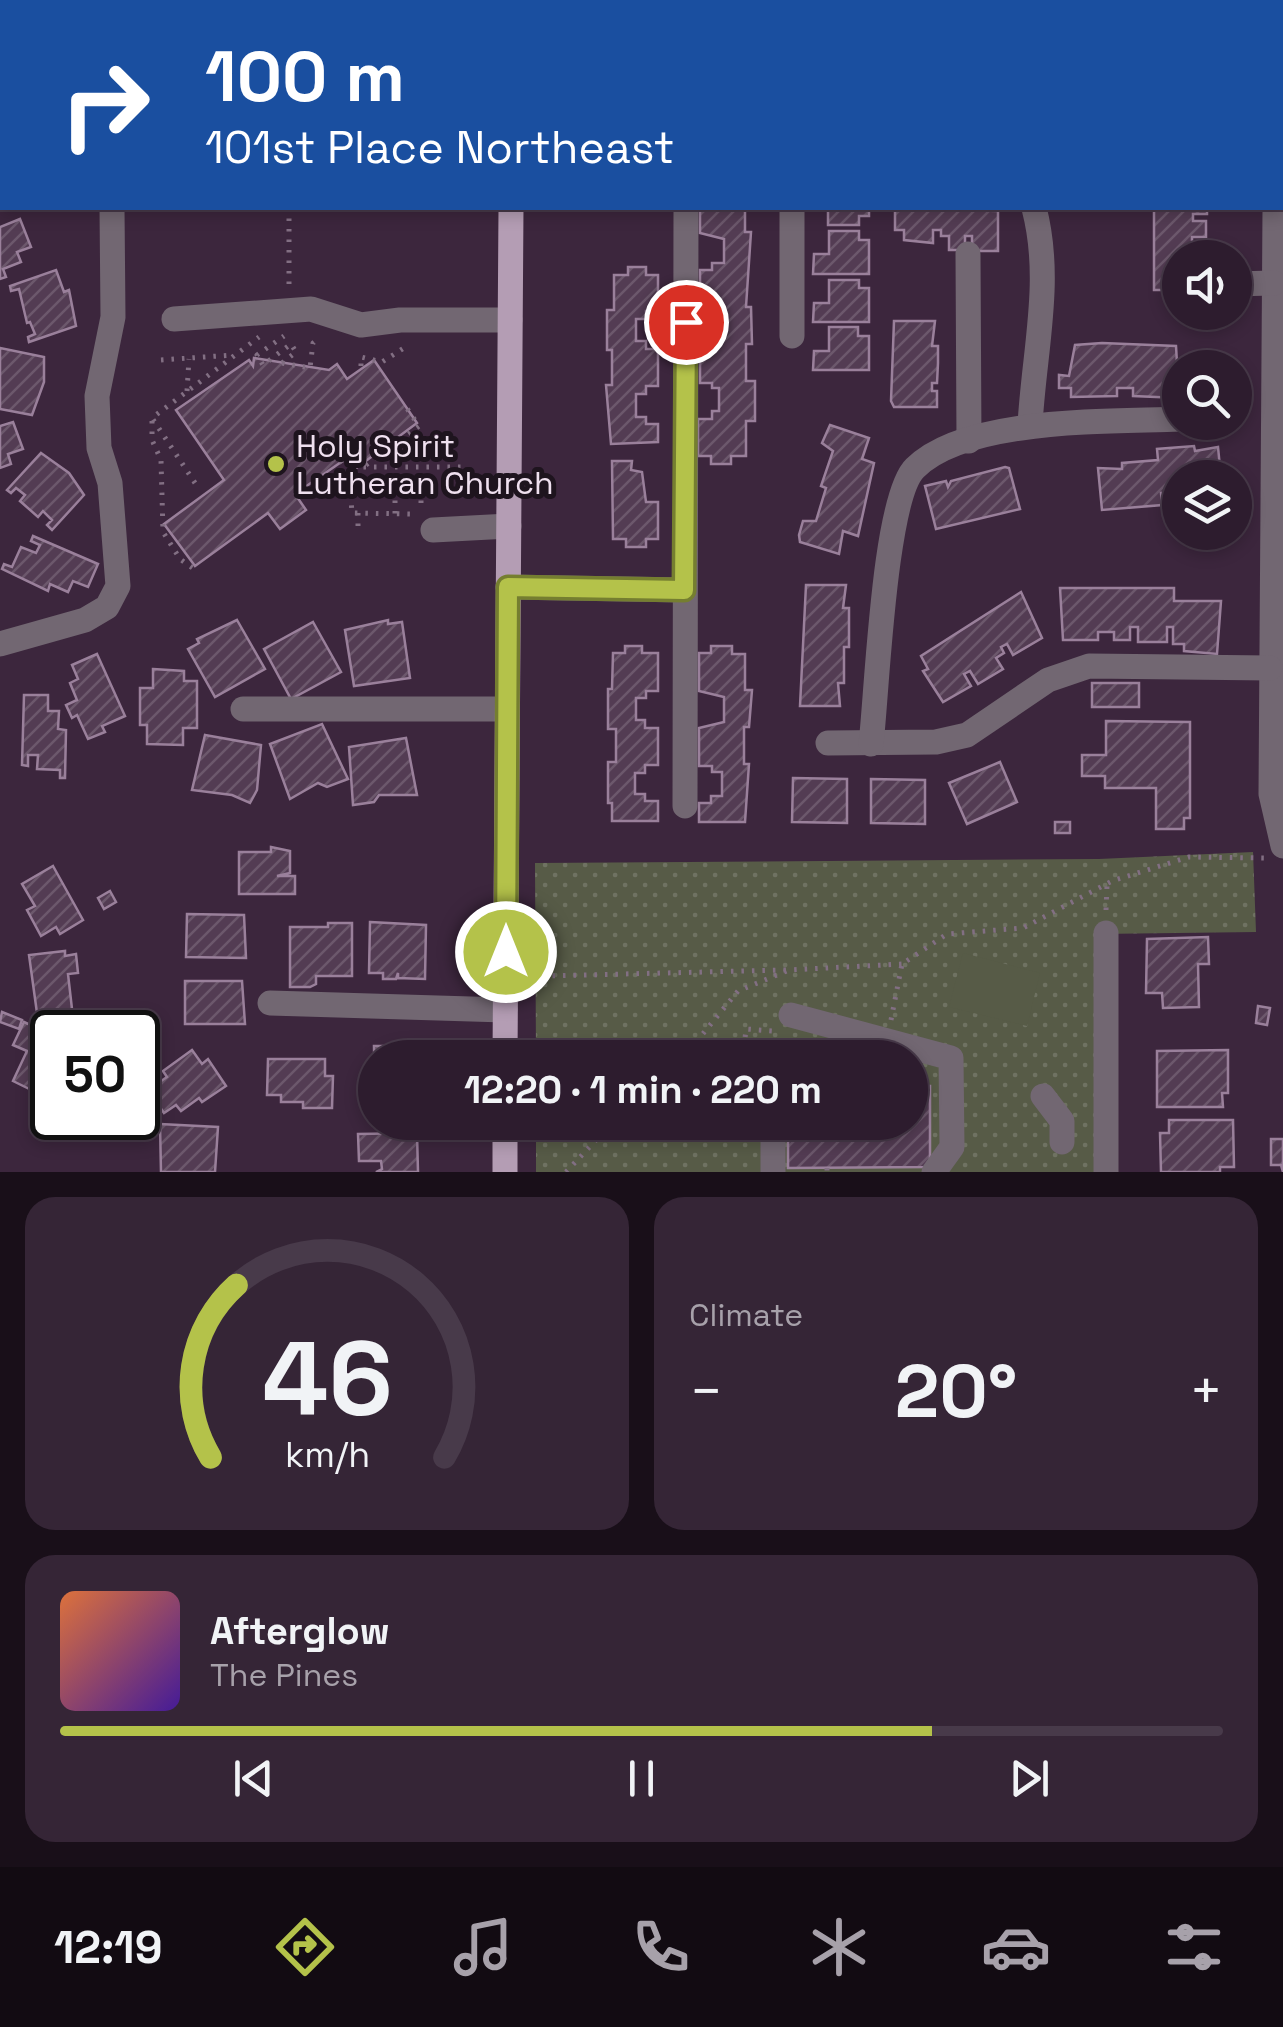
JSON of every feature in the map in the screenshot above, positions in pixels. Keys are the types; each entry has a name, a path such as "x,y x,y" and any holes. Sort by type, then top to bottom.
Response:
{"main road":[{"path":"505,1040 511,210"},
{"path":"505,1140 506,1172"}],"street":[{"path":"0,644 85,620 107,607 118,586 110,483 99,448 97,396 113,317 112,210"},
{"path":"685,806 684,590 697,513 686,210"},
{"path":"792,210 792,336"},
{"path":"1030,425 1044,290 1044,244 1035,210"},
{"path":"1275,210 1271,794 1283,846"},
{"path":"968,254 969,441"},
{"path":"1252,289 1277,296"},
{"path":"174,318 311,309 361,325 400,320 510,320"},
{"path":"871,744 893,533 904,486 914,468 969,441 1030,425 1162,420"},
{"path":"433,530 509,526"},
{"path":"508,587 684,590"},
{"path":"828,743 936,742 967,735 1048,680 1089,666 1270,668"},
{"path":"243,709 507,709"},
{"path":"1106,933 1106,1172"},
{"path":"270,1004 505,1010"},
{"path":"785,1023 952,1058 952,1148 934,1172"},
{"path":"1043,1096 1062,1121 1062,1142"},
{"path":"773,1140 774,1172"}],"path":[{"path":"289,210 289,297"},
{"path":"278,329 291,326 288,333 257,355 264,365 291,344 296,352 282,363 310,368 313,343"},
{"path":"152,418 265,332"},
{"path":"361,366 361,357 382,362 417,340"},
{"path":"218,342 219,356"},
{"path":"200,344 201,357"},
{"path":"173,346 174,359"},
{"path":"161,360 235,355"},
{"path":"188,391 189,358"},
{"path":"349,474 420,426 406,407"},
{"path":"152,418 195,483"},
{"path":"152,418 152,440 161,460 163,532 180,559 194,569"},
{"path":"342,462 349,474 352,514 422,514 422,490"},
{"path":"364,467 461,467"},
{"path":"395,490 396,514"},
{"path":"358,514 358,530"},
{"path":"542,976 902,964 947,934 1023,928 1112,882 1189,857 1249,858"},
{"path":"891,1022 902,964"},
{"path":"698,1040 738,991 789,970"},
{"path":"745,1040 746,1029 785,1023"},
{"path":"566,1172 596,1140"}],"green space":[{"path":"1253,852 1256,932 1097,934 1099,1172 536,1172 536,1140 928,1140 928,1040 536,1040 535,863 1099,859"},
{"path":"963,953 1040,973 1027,1026 949,1007"}],"building":[{"path":"700,210 745,210 745,232 751,232 746,307 751,307 752,344 746,344 746,381 755,381 755,421 746,421 746,456 731,456 731,464 711,464 711,456 698,456 698,419 712,419 712,411 719,411 719,388 712,388 712,383 700,383 700,344 712,344 712,337 723,337 723,314 700,309 700,270 712,270 712,263 724,263 724,239 700,233"},
{"path":"828,210 869,210 869,216 859,216 859,225 828,225"},
{"path":"895,210 998,211 998,251 972,251 972,236 965,236 965,250 949,250 949,236 941,236 941,230 933,230 933,243 904,240 904,230 895,230"},
{"path":"1154,210 1207,210 1207,214 1193,214 1193,221 1206,221 1206,237 1162,240 1162,290 1154,290"},
{"path":"20,219 31,247 17,252 21,262 3,269 6,277 0,279 0,227"},
{"path":"829,231 859,231 859,240 869,240 869,274 813,274 814,254 829,254"},
{"path":"628,267 646,267 646,275 658,275 658,311 646,311 646,319 636,319 636,341 646,341 646,349 658,349 658,386 646,386 646,394 636,394 636,417 646,417 646,424 658,424 658,442 611,444 606,385 612,385 612,350 607,350 607,310 614,310 614,275 628,275"},
{"path":"56,270 64,292 69,290 76,326 29,342 28,337 35,334 30,322 27,323 19,289 11,291 10,286"},
{"path":"829,280 859,280 859,288 869,288 869,322 813,322 814,303 829,303"},
{"path":"894,321 935,321 932,346 938,346 938,363 937,383 932,383 932,391 937,391 937,407 894,407 891,401"},
{"path":"829,327 858,327 858,336 869,336 869,370 813,370 814,351 829,351"},
{"path":"1075,345 1176,346 1176,350 1162,350 1162,397 1133,396 1133,388 1117,388 1117,396 1071,397 1071,388 1059,388 1059,375 1069,376"},
{"path":"0,348 44,357 44,382 32,415 0,409"},
{"name":"Holy Spirit Lutheran Church","path":"254,358 329,370 337,364 347,379 374,360 417,423 355,469 347,458 295,494 306,510 280,529 268,513 195,566 164,524 224,480 176,410 249,360 253,366"},
{"path":"13,422 23,449 8,454 11,464 0,468 0,426"},
{"path":"830,425 869,438 862,459 874,463 858,536 843,531 839,554 800,542 799,535 803,521 816,521 826,488 821,486 833,451 822,443"},
{"path":"1194,446 1195,451 1218,447 1219,460 1162,460 1162,505 1102,510 1098,468 1122,469 1122,463 1158,460 1157,449"},
{"path":"41,453 69,473 84,495 52,530 47,525 52,520 43,511 38,517 20,501 25,495 16,488 11,493 7,490"},
{"path":"612,461 632,461 631,470 642,472 646,502 658,502 658,539 646,539 646,547 626,547 626,539 613,539"},
{"path":"1009,468 1020,509 936,529 925,486 946,481 948,487 951,481"},
{"path":"33,536 98,564 88,587 73,581 68,592 50,584 48,591 2,569 4,564 12,567 21,547 36,553 40,545 31,541"},
{"path":"806,585 846,585 843,608 849,608 849,647 844,647 844,683 838,683 840,706 800,706"},
{"path":"1060,588 1174,588 1174,601 1221,601 1217,654 1184,651 1184,644 1173,644 1173,627 1167,627 1167,642 1138,642 1138,627 1130,627 1130,640 1114,640 1114,632 1098,632 1098,640 1063,640"},
{"path":"1021,592 1042,638 1013,655 1007,644 1001,647 1004,653 996,658 1003,669 978,684 970,671 964,674 971,686 943,702 923,671 928,669 921,656"},
{"path":"237,620 265,669 215,697 188,649 199,643 197,639"},
{"path":"388,620 388,624 402,622 410,678 354,686 345,630"},
{"path":"313,622 341,672 291,699 264,649"},
{"path":"625,646 642,646 642,653 658,653 658,691 646,691 646,698 636,698 636,720 645,720 645,728 658,728 658,765 645,765 645,773 635,773 635,794 645,794 645,801 658,801 658,821 612,821 612,803 608,803 608,762 616,762 616,729 608,729 608,689 612,689 613,653 625,653"},
{"path":"711,646 732,646 732,654 745,654 745,690 752,690 749,727 744,727 744,764 749,764 745,822 699,822 699,803 711,803 711,796 722,796 722,772 712,772 712,766 699,766 699,728 724,722 724,697 699,691 699,653 711,653"},
{"path":"97,654 125,716 102,726 105,732 88,739 77,715 72,718 66,705 77,700 70,683 78,679 72,665"},
{"path":"153,669 184,671 184,681 197,681 197,728 183,728 183,745 147,744 147,725 140,725 140,688 153,688"},
{"path":"1092,683 1139,683 1139,707 1092,707"},
{"path":"24,695 48,695 48,711 59,711 58,729 66,730 65,778 60,778 60,770 37,769 38,755 28,755 28,766 22,765"},
{"path":"1106,721 1190,722 1190,818 1184,818 1184,829 1156,829 1156,788 1105,788 1105,776 1082,776 1082,755 1106,755"},
{"path":"322,724 348,779 327,787 318,783 290,799 270,744"},
{"path":"205,735 261,745 257,790 250,803 232,795 192,790"},
{"path":"406,738 417,795 379,795 374,802 353,805 349,747"},
{"path":"1000,762 1017,802 967,824 949,783"},
{"path":"793,778 847,779 847,823 792,822"},
{"path":"871,779 925,780 925,824 871,823"},
{"path":"1055,822 1070,822 1070,833 1055,833"},
{"path":"271,847 290,851 290,873 277,876 295,876 295,894 239,894 239,852 271,852"},
{"path":"53,866 83,920 60,934 56,927 41,936 27,910 35,906 22,884"},
{"path":"110,891 116,902 104,909 98,898"},
{"path":"187,914 244,915 246,958 186,957"},
{"path":"370,922 426,925 425,979 398,978 398,973 396,979 383,979 383,973 369,973"},
{"path":"328,923 352,923 352,976 316,976 316,984 310,987 290,987 290,927 328,927"},
{"path":"1208,937 1209,964 1198,964 1199,1007 1163,1008 1162,993 1146,993 1147,939"},
{"path":"65,951 65,956 76,954 78,973 68,974 72,1009 37,1010 29,955"},
{"path":"185,981 242,981 245,1024 185,1024"},
{"path":"1258,1006 1270,1008 1267,1025 1256,1023"},
{"path":"2,1012 22,1020 19,1029 0,1022"},
{"path":"24,1022 30,1025 30,1089 13,1081 27,1051 13,1045"},
{"path":"192,1050 202,1064 208,1059 226,1086 202,1102 199,1098 181,1111 176,1105 164,1113 160,1107 160,1082 167,1077 163,1071"},
{"path":"1228,1050 1228,1093 1222,1093 1223,1107 1157,1107 1157,1051"},
{"path":"268,1059 325,1059 325,1076 333,1076 332,1108 303,1108 303,1102 281,1102 281,1095 267,1095"},
{"path":"930,1086 930,1167 788,1168 788,1140 928,1140"},
{"path":"1169,1120 1233,1120 1234,1167 1220,1167 1220,1172 1161,1172 1160,1133 1169,1133"},
{"path":"160,1124 218,1127 215,1172 161,1172"},
{"path":"1271,1139 1283,1139 1283,1172 1281,1165 1271,1165"},
{"path":"358,1140 417,1140 418,1172 376,1172 382,1169 381,1161 359,1161"}],"place":[{"name":"Holy Spirit Lutheran Church","path":"276,464"}],"route":[{"path":"506,952 508,587 684,590 686,322"}]}
